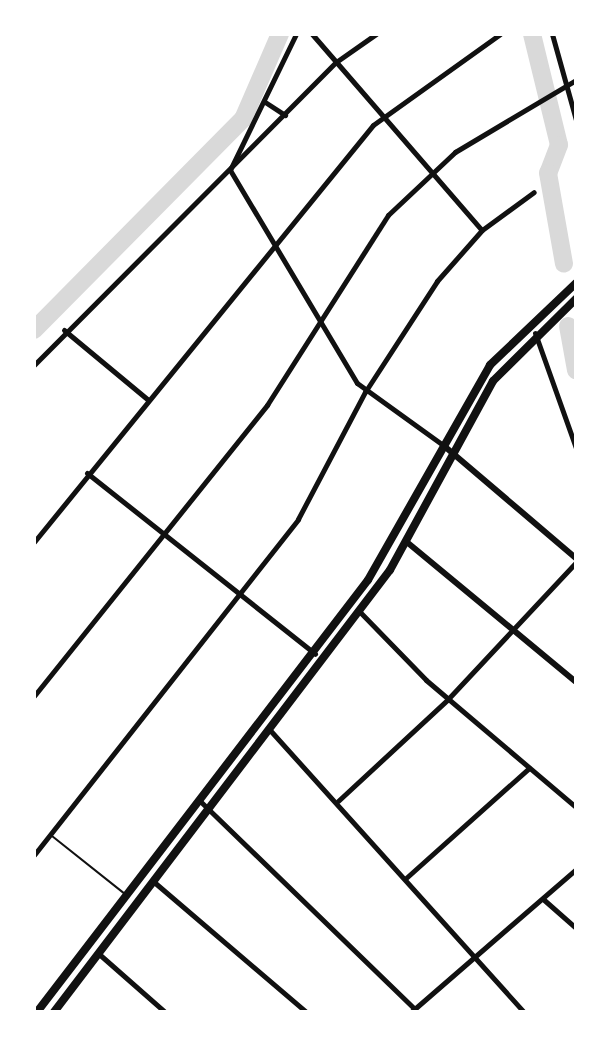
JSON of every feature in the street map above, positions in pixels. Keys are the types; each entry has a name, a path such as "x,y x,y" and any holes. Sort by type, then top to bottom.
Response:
{"main road":[{"path":"37,1012 313,653 397,538 443,445 490,365 576,283"},
{"path":"54,1012 325,660 408,543 451,453 493,381 535,333 576,299"}],"street":[{"path":"230,170 296,34"},
{"path":"312,34 482,230"},
{"path":"34,365 64,330 230,170 336,62 376,34"},
{"path":"34,542 147,399 382,115 500,34"},
{"path":"552,34 576,120"},
{"path":"34,696 267,405 369,238 432,170 539,97 576,80"},
{"path":"265,102 285,115"},
{"path":"230,170 317,319 365,392 443,445 576,560 448,699 338,801"},
{"path":"34,855 315,494 365,392 420,304 482,230 534,192"},
{"path":"64,330 147,399"},
{"path":"535,333 576,448"},
{"path":"87,473 238,595 325,660"},
{"path":"408,543 576,682"},
{"path":"359,611 448,699 576,807"},
{"path":"269,729 338,801 524,1012"},
{"path":"406,878 529,768"},
{"path":"199,800 413,1010 576,869"},
{"path":"154,882 306,1012"},
{"path":"543,899 576,928"},
{"path":"99,954 161,1011"}],"lane":[{"path":"50,834 126,895"}],"waterway":[{"path":"34,330 243,119 280,34"},
{"path":"532,34 559,145 548,173 564,264"},
{"path":"568,326 576,370"}]}
